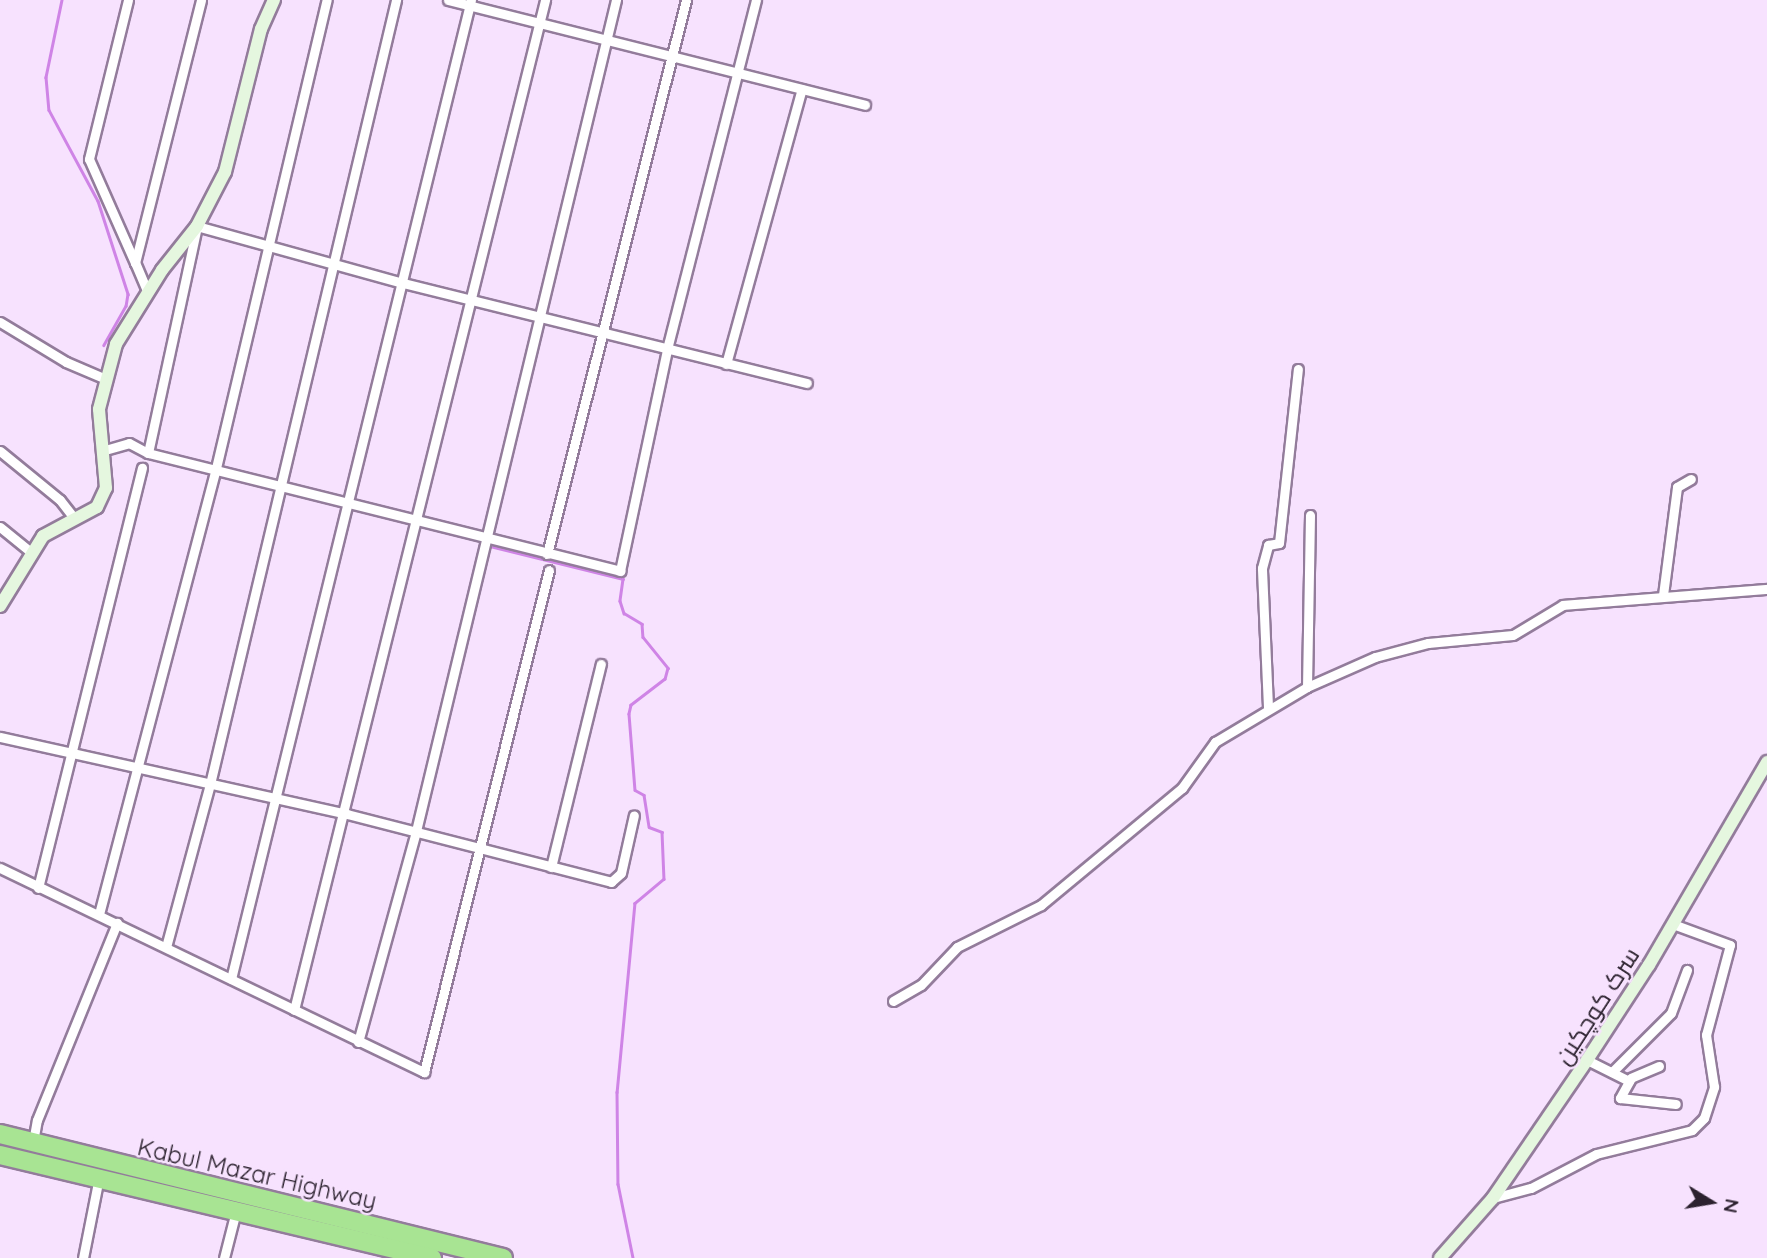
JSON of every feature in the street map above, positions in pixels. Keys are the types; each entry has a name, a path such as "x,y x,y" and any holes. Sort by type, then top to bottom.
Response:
{"highway":[{"name":"Kabul Mazar Highway","path":"0,1134 503,1258"},
{"name":"Kabul Mazar Highway","path":"0,1155 98,1182 236,1211 432,1258"}],"street":[{"path":"128,0 89,159 148,293"},
{"path":"135,263 201,0"},
{"path":"0,606 43,536 97,507 106,488 115,447 99,409 116,344 148,293 197,226 225,172 261,29 274,0"},
{"path":"99,914 216,468 327,0"},
{"path":"166,947 210,784 396,0"},
{"path":"447,0 470,3 865,105"},
{"path":"294,1010 346,814 415,522 545,0"},
{"path":"358,1042 416,831 484,538 616,0"},
{"path":"548,554 686,0"},
{"path":"115,447 216,468 415,522 620,571 667,349 756,0"},
{"path":"231,979 278,800 470,3"},
{"path":"726,363 802,89"},
{"path":"197,226 403,283 807,383"},
{"path":"148,453 197,226"},
{"path":"0,322 66,362 106,379"},
{"path":"1268,707 1262,568 1268,545 1279,543 1298,369"},
{"path":"0,451 60,500 74,517"},
{"path":"38,888 142,468"},
{"path":"1663,595 1676,487 1691,479"},
{"path":"1307,687 1310,515"},
{"path":"0,527 31,552"},
{"path":"0,868 424,1072 549,570"},
{"path":"893,1001 921,985 957,947 1041,905 1182,788 1215,742 1268,707 1307,687 1375,657 1428,643 1513,635 1563,605 1663,595 1767,589"},
{"path":"551,867 601,664"},
{"path":"0,737 346,814 611,882 618,878 634,816"},
{"name":"سرک کوچکین","path":"1440,1258 1493,1198 1587,1060 1673,924 1767,762"},
{"path":"33,1142 37,1120 117,923"},
{"path":"1493,1198 1531,1188 1596,1154 1692,1130 1704,1118 1714,1087 1707,1029 1730,945 1673,924"},
{"path":"1612,1072 1671,1013 1687,971"},
{"path":"1587,1060 1629,1081"},
{"path":"1659,1066 1629,1081 1621,1098 1676,1104"},
{"path":"83,1258 98,1182"},
{"path":"224,1258 236,1211"}],"waterway":[{"path":"62,0 46,77 49,110 98,201 128,294 126,306 104,345"},
{"path":"490,546 623,579 620,601 624,613 642,624 643,637 668,668 665,679 631,705 629,714 635,790 644,795 649,827 662,832 664,879 635,903 617,1092 618,1184 633,1258"}]}
